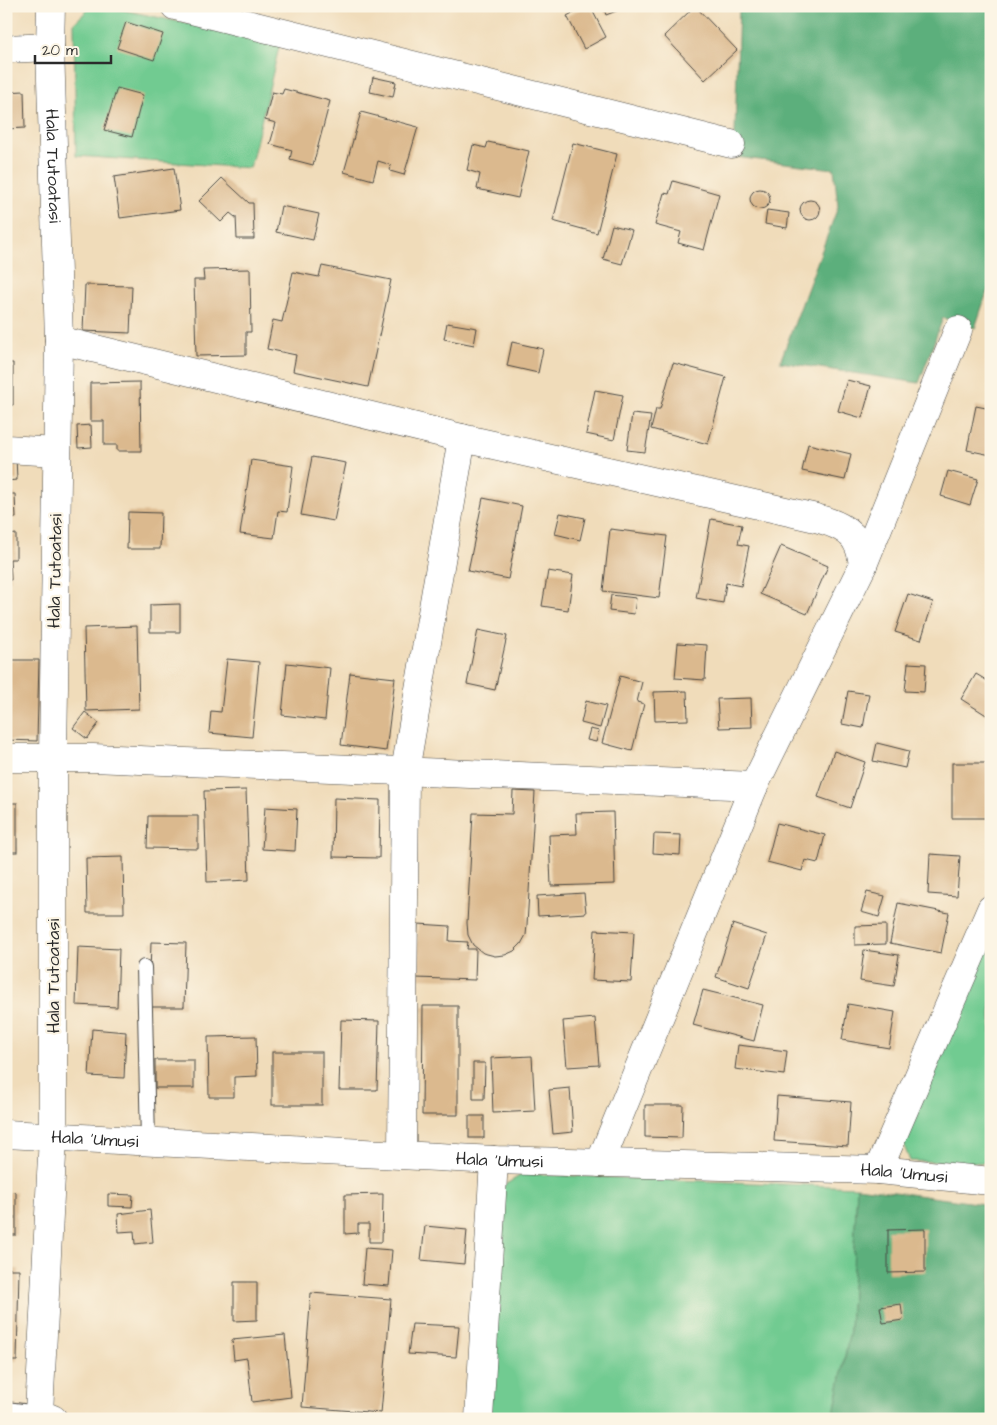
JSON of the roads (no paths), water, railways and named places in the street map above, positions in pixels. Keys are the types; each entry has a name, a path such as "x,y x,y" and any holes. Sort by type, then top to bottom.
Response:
{"street":[{"name":"Hala Tutoatasi","path":"42,1417 53,1136 53,757 59,340 50,47 51,6"},
{"path":"175,6 732,144"},
{"path":"6,49 50,47"},
{"path":"600,1163 754,786 863,565 958,330"},
{"path":"59,340 462,438 816,518 834,524 846,531 858,543 863,565"},
{"path":"402,1154 404,771 462,438"},
{"path":"6,449 57,452"},
{"path":"6,758 53,757 754,786"},
{"path":"878,1170 991,909"},
{"name":"Hala 'Umusi","path":"6,1134 494,1160 878,1170 991,1181"},
{"path":"479,1419 494,1160"}],"lane":[{"path":"144,967 148,1141"},
{"path":"6,1409 42,1417"}]}
